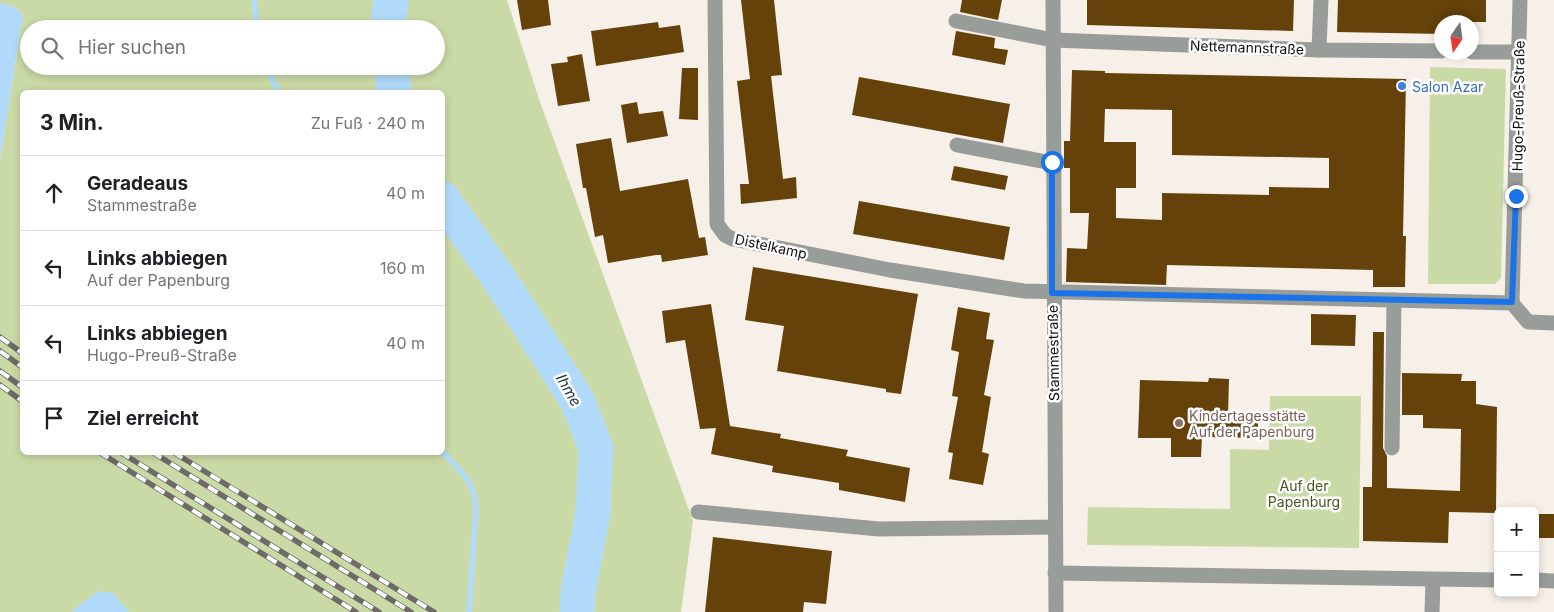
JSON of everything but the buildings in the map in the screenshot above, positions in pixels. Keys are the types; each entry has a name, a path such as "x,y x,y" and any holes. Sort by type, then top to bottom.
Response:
{"street":[{"name":"Distelkamp","path":"715,0 717,224 725,235 744,243 890,270 1024,292 1052,293"},
{"name":"Stammestraße","path":"1053,0 1052,293 1056,612"},
{"path":"1319,50 1321,0"},
{"name":"Hugo-Preuß-Straße","path":"1512,302 1520,0"},
{"name":"Nettemannstraße","path":"956,21 1053,40 1319,50 1434,52"},
{"path":"1479,52 1519,52"},
{"path":"957,145 1052,162"},
{"path":"1052,293 1512,302 1528,322 1554,323"},
{"path":"1392,448 1394,300"},
{"path":"698,512 879,529 1055,527"},
{"path":"1055,573 1494,580"},
{"path":"1432,612 1433,580"},
{"path":"1539,580 1554,581"}],"green space":[{"path":"0,0 507,0 539,99 693,521 681,612 0,612 0,159 20,34 20,75 445,75 445,20 22,20 23,15 15,7 0,3"},
{"path":"1430,67 1506,69 1501,278 1495,284 1428,284"},
{"name":"Auf der Papenburg","path":"1270,396 1361,396 1359,548 1087,545 1088,507 1230,509 1230,449 1269,450"}],"water":[{"path":"0,3 15,7 23,15 22,20 20,20 20,34 0,159"},
{"path":"98,591 113,593 129,612 71,612"}],"waterway":[{"path":"254,0 256,20"},
{"name":"Ihme","path":"388,20 391,0"},
{"path":"270,75 278,90"},
{"name":"Ihme","path":"392,75 394,90"},
{"name":"Ihme","path":"445,202 500,280 577,400 596,448 593,513 578,592 577,612"},
{"path":"445,455 465,477 473,490 475,498 476,508 469,612"}],"railway":[{"path":"0,337 20,352"},
{"path":"0,351 20,366"},
{"path":"0,371 20,386"},
{"path":"0,385 20,400"},
{"path":"104,455 356,612"},
{"path":"125,455 379,612"},
{"path":"157,455 411,612"},
{"path":"178,455 434,612"}],"place":[{"name":"Salon Azar","path":"1402,86"},
{"name":"Kindertagesstätte Auf der Papenburg","path":"1179,423"}],"route":[{"path":"1052,162 1052,293 1512,302 1516,196"}]}
